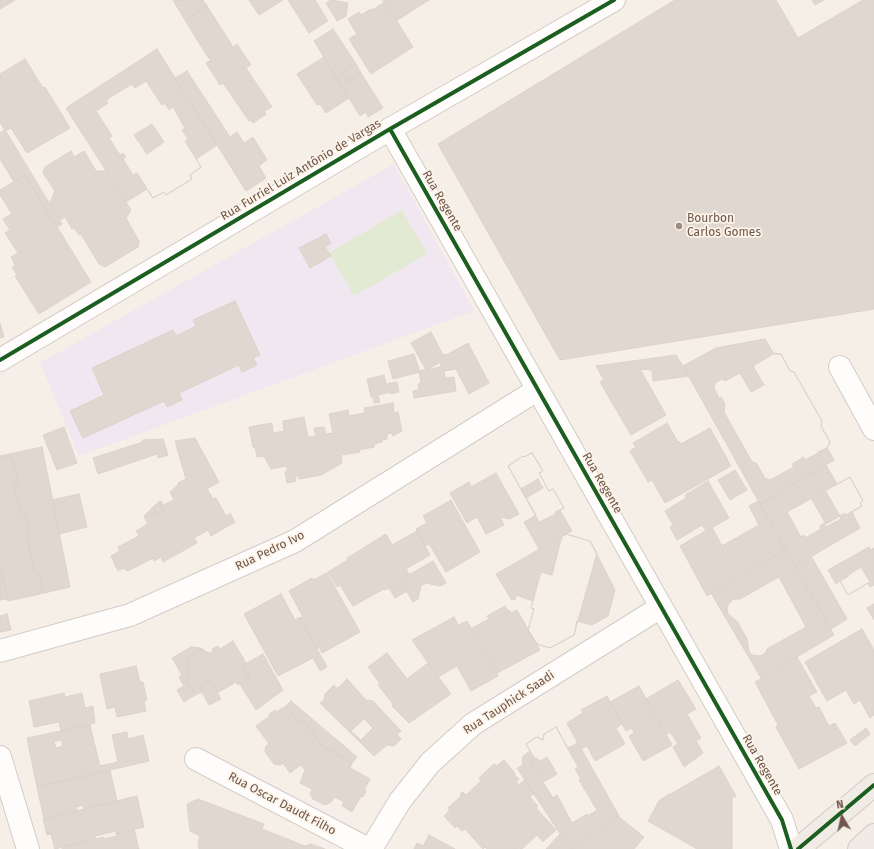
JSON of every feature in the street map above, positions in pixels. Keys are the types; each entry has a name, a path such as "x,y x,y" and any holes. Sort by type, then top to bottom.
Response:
{"main road":[{"path":"799,846 874,786"},
{"path":"859,849 874,835"}],"street":[{"name":"Rua Furriel Luiz Antônio de Vargas","path":"0,360 390,129 614,0"},
{"name":"Rua Regente","path":"390,129 782,820 799,846"},
{"path":"840,367 874,429"},
{"name":"Rua Pedro Ivo","path":"0,651 130,615 295,542 538,390"},
{"name":"Rua Tauphick Saadi","path":"370,849 400,802 430,763 473,724 661,607"},
{"path":"0,757 28,849"},
{"name":"Rua Oscar Daudt Filho","path":"196,759 370,849"}],"shaded area":[{"path":"394,164 474,311 79,456 40,363"}],"green space":[{"path":"402,210 427,254 354,296 329,253"}],"building":[{"path":"0,0 15,0 0,9"},
{"path":"173,0 203,0 207,6 185,20"},
{"path":"249,0 283,0 259,15"},
{"path":"288,0 315,0 328,21 309,33"},
{"path":"331,0 348,3 346,16 337,21 326,3"},
{"path":"383,0 429,0 396,21"},
{"name":"Bourbon Carlos Gomes","path":"675,0 776,0 798,38 863,0 874,0 874,309 560,360 438,144"},
{"path":"812,0 824,0 815,5"},
{"path":"385,2 413,47 371,74 349,39 357,34 348,19 359,12 361,15 371,9 372,10"},
{"path":"207,6 233,47 237,44 251,65 246,68 272,107 264,111 266,114 253,123 251,120 249,121 223,83 220,85 206,63 211,60 185,20"},
{"path":"333,29 356,64 341,73 347,82 361,73 383,108 368,117 366,112 360,116 314,41"},
{"path":"157,49 217,145 196,159 201,167 190,175 192,179 166,195 164,192 153,198 147,189 126,202 66,108"},
{"path":"324,57 349,98 326,113 320,104 317,105 297,74"},
{"path":"25,59 43,88 45,87 70,128 27,153 11,128 5,131 0,122 0,74"},
{"path":"356,64 361,73 347,82 341,73"},
{"path":"187,71 230,137 237,132 244,143 253,137 267,160 259,166 266,178 246,191 175,78"},
{"path":"146,81 162,105 165,103 169,110 173,107 185,128 182,130 188,139 185,141 201,167 190,175 192,179 166,195 164,192 153,198 137,173 133,175 123,159 126,157 123,153 120,155 109,138 112,136 96,111 108,103 106,100 132,84 135,88"},
{"path":"152,124 164,142 147,154 134,135"},
{"path":"5,130 62,224 57,227 25,175 14,182 0,159 0,133"},
{"path":"71,151 74,157 84,151 96,171 106,171 131,210 126,218 139,241 138,247 105,267 99,264 81,234 79,235 74,228 72,229 65,217 60,220 50,203 55,191 43,173 45,167"},
{"path":"25,175 91,282 39,314 15,276 17,275 12,267 15,265 11,257 18,253 5,233 10,230 3,219 12,214 0,195 0,190"},
{"path":"326,234 331,243 325,247 331,256 310,268 299,248"},
{"path":"235,301 260,355 253,358 257,365 242,372 239,365 179,393 182,400 167,407 164,401 83,438 70,411 104,395 92,368 173,330 176,336 196,326 193,320"},
{"path":"0,323 4,337 0,338"},
{"path":"431,332 443,355 448,354 468,343 489,383 469,394 456,369 444,371 445,378 454,377 456,391 414,398 413,391 419,390 418,384 421,383 419,371 426,370 411,343","holes":["441,362 441,367 427,370"]},
{"path":"765,339 774,354 781,354 790,371 794,372 822,421 821,426 830,442 827,448 834,460 760,504 683,366 716,348"},
{"path":"775,353 781,354 790,371 794,372 822,421 821,426 830,442 827,448 805,460 804,457 792,464 794,467 770,480 765,478 756,463 752,462 724,412 725,404 721,397 719,398 714,388 715,383 722,379 725,381 740,373 751,392 764,385 753,366"},
{"path":"414,354 420,372 393,379 388,361"},
{"path":"676,355 689,376 653,381 652,370 640,369 666,415 631,435 600,382 604,380 596,366"},
{"path":"384,375 386,384 397,382 399,392 390,394 390,392 378,395 380,402 374,403 367,379"},
{"path":"393,403 394,413 398,412 402,431 393,436 392,433 387,434 387,439 374,444 374,447 359,450 360,452 341,455 342,463 321,475 299,479 298,476 295,476 296,481 287,483 285,472 287,472 287,466 271,469 264,456 257,457 255,447 253,447 249,427 272,423 273,433 284,431 283,421 304,417 308,437 316,436 314,428 324,427 326,434 333,433 329,414 348,410 349,416 365,413 364,408"},
{"path":"667,423 678,442 679,441 681,444 710,428 731,466 665,503 652,480 648,482 630,451 636,447 633,443"},
{"path":"64,427 77,463 57,470 43,435"},
{"path":"195,438 219,482 207,489 213,499 216,498 226,516 230,513 235,522 211,536 208,530 194,538 197,543 163,562 161,557 154,561 153,558 128,571 123,568 118,571 111,556 120,551 118,547 139,536 136,531 148,524 144,516 153,507 157,515 164,511 159,502 161,501 163,505 174,500 170,492 178,485 178,483 186,479 175,441"},
{"path":"163,439 168,455 158,458 157,454 98,474 93,458 143,442 143,440"},
{"path":"42,447 70,587 40,594 39,590 43,589 40,574 35,574 26,534 30,534 26,514 21,515 14,484 18,484 12,456 0,459 0,456"},
{"path":"532,453 543,471 539,473 549,491 553,489 564,508 555,512 556,514 539,522 508,466 523,456 524,457"},
{"path":"532,453 543,471 539,473 549,491 553,489 564,508 560,510 572,531 539,549 524,522 536,515 508,466 523,456 524,457"},
{"path":"12,456 18,484 14,484 21,515 26,514 30,534 26,534 35,574 40,574 43,589 39,590 40,594 8,601 2,573 0,573 0,459"},
{"path":"826,465 837,484 850,477 863,501 860,503 862,506 852,512 860,528 795,566 760,504"},
{"path":"735,470 747,490 730,500 718,480"},
{"path":"496,473 519,514 510,519 500,517 504,525 486,534 477,517 467,523 450,493 469,482 471,487"},
{"path":"850,477 863,501 860,503 862,506 846,515 844,513 840,516 841,519 826,527 824,523 820,526 821,529 805,538 804,535 801,537 787,512"},
{"path":"538,479 543,488 526,498 521,489"},
{"path":"708,481 729,518 706,531 702,525 677,540 670,527 673,525 665,511 686,498 685,495"},
{"path":"825,490 840,516 826,524 811,498"},
{"path":"79,494 87,527 59,534 52,500"},
{"path":"451,500 480,552 446,572 429,544 425,546 416,529 427,523 423,516"},
{"path":"758,501 786,549 707,596 680,546 712,527 722,546 759,525 749,506"},
{"path":"159,502 164,511 157,515 153,507"},
{"path":"417,531 430,555 406,569 409,574 398,580 400,582 353,606 340,585 337,587 328,572 348,560 347,558 386,534 392,545"},
{"path":"566,534 590,541 597,553 574,635 550,648 537,644 528,630 534,609 531,608 541,572 552,575 562,536"},
{"path":"566,534 590,541 615,590 608,616 592,625 577,621 574,635 550,648 537,644 528,630 534,609 531,608 533,601 516,595 515,600 511,599 496,574"},
{"path":"869,547 871,550 874,548 874,585 870,587 868,583 848,595 840,581 836,584 828,570"},
{"path":"786,549 834,635 761,678 711,593"},
{"path":"811,556 847,619 831,629 795,566"},
{"path":"433,561 446,583 440,586 426,583 421,586 418,599 413,602 400,580"},
{"path":"861,567 870,582 848,595 840,581"},
{"path":"0,573 2,573 7,599 0,600"},
{"path":"327,573 360,632 322,653 319,647 317,649 300,618 303,617 289,591 312,578 313,580"},
{"path":"779,577 806,627 767,649 761,656 753,655 749,652 747,639 737,621 728,614 728,605 733,599 740,599"},
{"path":"401,581 407,591 395,598 389,588"},
{"path":"281,594 295,620 300,617 327,667 320,671 313,658 278,676 244,614"},
{"path":"874,604 874,620 867,608"},
{"path":"505,606 511,613 517,610 540,650 497,673 472,628 489,619 487,616"},
{"path":"7,614 11,630 0,632 0,616"},
{"path":"454,617 458,625 467,621 498,676 471,691 457,666 438,677 412,640"},
{"path":"862,629 874,650 874,715 870,718 860,700 854,704 846,690 827,701 805,662"},
{"path":"233,641 246,663 242,666 250,678 238,685 236,682 217,693 210,680 199,686 202,692 195,695 185,678 188,676 188,657 201,650 210,653 213,651 212,649 218,646 220,649"},
{"path":"191,647 201,648 206,652 201,650 188,657 188,676 185,678 195,695 184,702 177,690 184,686 179,677 182,675 172,658"},
{"path":"387,653 407,679 428,663 451,694 409,723 392,706 393,704 378,685 380,684 368,667"},
{"path":"263,654 283,690 256,710 240,684 250,678 242,666"},
{"path":"797,657 817,692 809,696 816,708 819,707 829,726 835,723 847,743 799,769 776,727 778,725 755,682"},
{"path":"136,666 140,682 143,682 147,700 144,701 146,711 117,717 115,707 107,709 100,674"},
{"path":"347,679 366,700 373,701 401,731 397,734 401,739 394,746 387,745 374,756 320,703 324,700 325,694 334,685 338,688"},
{"path":"210,680 221,699 209,705 199,686"},
{"path":"678,680 696,709 687,714 701,738 696,741 703,753 684,767 673,747 678,744 670,732 666,735 646,699"},
{"path":"639,686 672,745 643,761 629,736 634,733 632,728 626,731 610,702"},
{"path":"64,693 65,697 82,693 85,708 93,706 95,723 61,731 59,722 34,727 29,701"},
{"path":"607,696 622,724 616,728 625,744 595,761 587,746 581,749 567,723 583,713 581,710"},
{"path":"291,701 357,757 352,763 322,746 304,720 299,723 286,706"},
{"path":"286,706 299,723 304,720 322,746 352,763 350,768 370,779 364,790 366,791 363,797 361,796 352,812 342,806 344,802 335,797 331,802 325,805 313,799 310,794 312,789 300,783 305,770 301,765 290,773 283,763 280,765 274,764 265,752 266,746 269,744 256,726 270,716 269,714 275,710 276,712"},
{"path":"364,719 373,728 361,740 351,731"},
{"path":"90,725 100,766 118,762 112,735 127,732 128,739 143,735 149,761 37,787 27,738","holes":["61,740 63,746 56,748 54,742"]},
{"path":"556,727 568,748 578,743 619,816 572,849 570,849 517,768 522,766 523,756 530,751 526,744 537,737 543,740 544,734"},
{"path":"556,727 578,767 575,769 581,779 579,780 597,810 572,823 557,795 553,798 531,763 535,759 526,744 537,737 543,740 544,734"},
{"path":"866,728 870,734 855,746 850,740"},
{"path":"547,757 557,774 543,781 531,763 533,759 536,758 540,761"},
{"path":"504,760 519,779 516,782 538,806 536,808 556,830 543,842 537,835 522,849 487,849 485,847 483,849 465,829 462,831 457,826 455,828 444,816 450,810 448,808 461,796 460,794 463,792 466,795 481,781 479,778 494,764 497,766"},
{"path":"719,766 736,796 732,798 732,849 697,849 648,821 659,801"},
{"path":"110,770 117,801 84,809 83,805 76,807 77,811 44,819 37,787"},
{"path":"525,780 534,794 529,797 518,785"},
{"path":"137,796 144,827 116,834 116,831 95,836 95,839 55,849 51,834 47,835 43,819"},
{"path":"198,799 264,824 262,829 305,846 311,844 325,849 199,849 198,843 200,836 190,831 187,804"},
{"path":"618,816 644,837 634,849 572,849"},
{"path":"134,829 139,849 62,849 62,847 104,837 104,839 117,836 116,834"},
{"path":"560,834 570,849 546,849"},
{"path":"429,835 455,849 414,849 417,843 423,846"}],"cycle path":[{"path":"0,360 390,129 614,0"},
{"path":"390,129 782,820 791,849"},
{"path":"798,849 874,785"}],"place":[{"name":"Bourbon Carlos Gomes","path":"679,226"}]}
